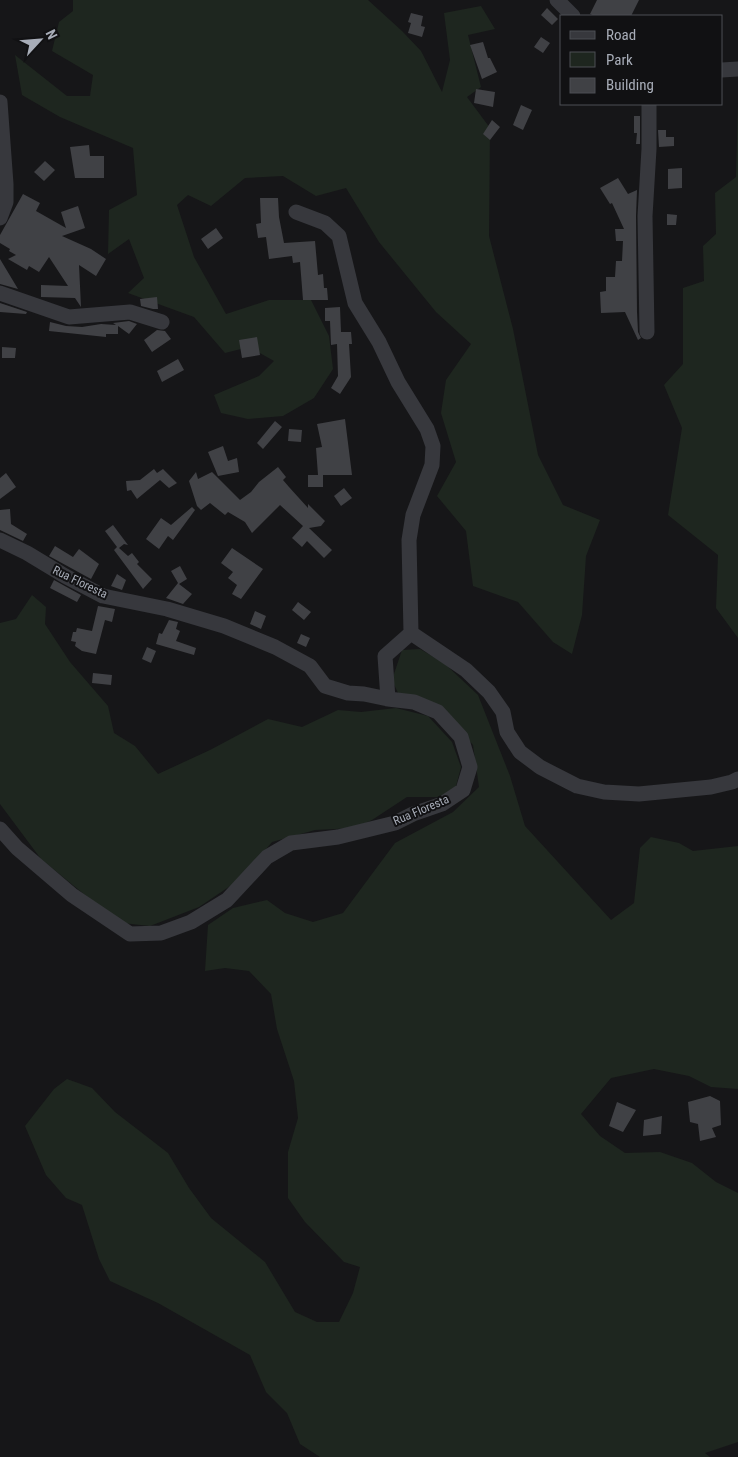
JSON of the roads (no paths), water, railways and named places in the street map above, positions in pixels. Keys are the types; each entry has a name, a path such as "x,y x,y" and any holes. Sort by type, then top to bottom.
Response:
{"street":[{"path":"557,0 572,15"},
{"path":"723,70 738,69"},
{"path":"0,102 6,184 6,202 0,218"},
{"path":"646,332 645,216 649,149 649,105"},
{"path":"296,212 325,223 338,236 355,303 379,342 398,382 427,429 433,446 432,465 413,515 409,540 411,633 385,656 388,700"},
{"path":"0,293 70,317 130,312 162,322"},
{"name":"Rua Floresta","path":"0,540 27,553 102,596 167,609 224,626 275,647 310,666 324,686 348,693 364,694 388,700 414,702 438,712 461,737 470,767 463,790 442,804 413,814 395,823 338,837 291,843 267,857 227,900 191,922 162,933 130,934 72,895 17,848 0,829"},
{"path":"411,633 466,670 489,692 503,712 507,732 520,752 540,767 577,786 604,792 639,794 710,787 738,779"}]}
